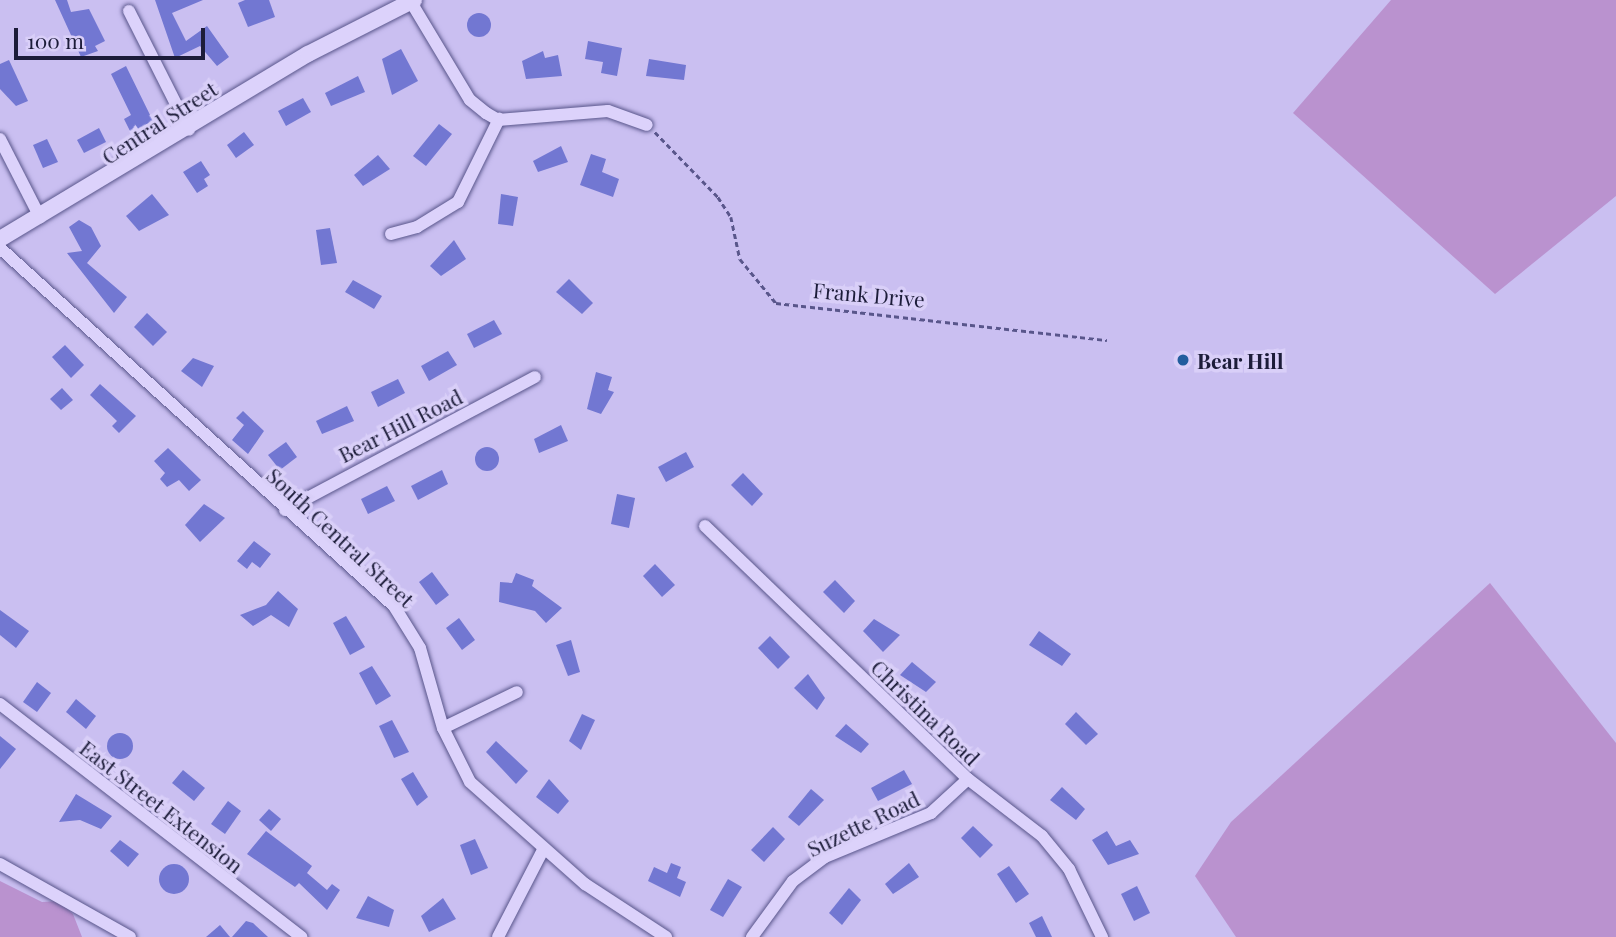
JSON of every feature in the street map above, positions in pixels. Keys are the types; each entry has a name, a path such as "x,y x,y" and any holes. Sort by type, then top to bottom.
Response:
{"street":[{"path":"413,1 470,100 499,119 576,108 608,111 647,125"},
{"name":"Central Street","path":"0,239 189,130 308,54 413,1"},
{"path":"129,11 189,130"},
{"path":"391,234 416,227 458,202 499,119"},
{"path":"0,139 40,218"},
{"name":"South Central Street","path":"0,248 285,510 394,606 420,648 443,728 470,782 542,850 621,911 666,937"},
{"name":"Bear Hill Road","path":"285,510 535,377"},
{"name":"Christina Road","path":"705,526 968,779 1042,836 1069,869 1102,937"},
{"path":"443,728 517,692"},
{"name":"East Street Extension","path":"0,704 301,937"},
{"name":"Suzette Road","path":"752,937 780,897 814,865 931,813 968,779"},
{"path":"498,937 542,850"},
{"path":"0,864 130,937"}],"path":[{"name":"Frank Drive","path":"647,125 718,197 731,216 740,259 776,303 1107,340"}],"shaded area":[{"path":"1391,0 1616,0 1616,196 1495,294 1293,113"},
{"path":"1490,583 1616,743 1616,937 1236,937 1195,876 1231,822"},
{"path":"0,881 42,902 58,901 73,914 82,937 0,937"}],"building":[{"path":"55,0 67,0 71,12 89,9 105,41 95,46 98,51 81,57"},
{"path":"155,0 203,0 172,13 186,41 207,26 229,57 217,66 200,46 175,58"},
{"path":"245,0 269,0 275,17 248,27 238,3"},
{"path":"479,13 490,20 491,25 484,36 479,37 468,30 467,25 474,14"},
{"path":"588,41 622,48 617,76 601,73 603,62 585,59"},
{"path":"401,49 418,81 392,95 382,59"},
{"path":"543,51 545,58 558,55 562,76 526,79 522,61"},
{"path":"649,59 686,65 684,80 646,76"},
{"path":"9,60 28,101 16,106 0,89 0,64"},
{"path":"126,66 153,121 131,133 124,119 131,115 111,74"},
{"path":"358,76 365,92 331,106 325,93"},
{"path":"303,98 311,112 286,126 278,111"},
{"path":"439,124 452,134 426,166 413,156"},
{"path":"99,128 106,142 84,153 77,140"},
{"path":"244,132 254,145 236,158 227,145"},
{"path":"47,139 58,162 43,168 33,145"},
{"path":"561,146 568,162 538,172 533,161"},
{"path":"591,154 606,159 602,172 619,179 613,197 580,185"},
{"path":"378,155 390,169 363,186 354,175"},
{"path":"201,161 210,175 204,179 208,186 197,193 183,172"},
{"path":"152,194 169,215 139,231 126,216"},
{"path":"501,194 518,197 513,226 498,224"},
{"path":"79,220 91,227 101,246 87,263 127,297 114,313 67,253 82,251 69,227"},
{"path":"330,228 337,263 321,265 316,230"},
{"path":"454,240 466,259 441,276 430,266"},
{"path":"569,279 593,303 582,314 556,292"},
{"path":"353,280 382,296 374,309 345,292"},
{"path":"147,313 167,332 153,346 134,327"},
{"path":"494,320 502,334 474,348 467,334"},
{"path":"65,345 84,365 71,378 52,357"},
{"path":"448,351 457,365 429,381 421,366"},
{"path":"193,358 214,366 202,387 181,371"},
{"path":"596,372 612,377 608,390 614,392 601,414 587,409"},
{"path":"398,379 405,393 378,407 371,392"},
{"path":"100,384 136,416 119,433 112,426 117,421 90,395"},
{"path":"62,388 73,400 61,410 50,399"},
{"path":"347,406 354,421 322,434 316,421"},
{"path":"243,411 264,431 248,454 232,440 244,425 236,418"},
{"path":"561,425 568,441 539,453 534,439"},
{"path":"286,442 297,457 280,470 268,455"},
{"path":"487,447 498,454 499,459 492,470 487,471 476,464 475,459 482,448"},
{"path":"168,448 201,480 189,491 179,480 167,487 160,479 165,473 154,461"},
{"path":"686,452 694,467 666,482 658,467"},
{"path":"442,470 448,484 418,500 411,486"},
{"path":"743,473 763,494 752,506 731,485"},
{"path":"387,486 395,501 368,514 361,499"},
{"path":"617,494 635,498 629,528 611,524"},
{"path":"204,504 225,518 200,542 185,525"},
{"path":"254,541 271,554 260,568 252,562 247,569 237,561"},
{"path":"655,564 675,585 662,597 643,576"},
{"path":"432,572 449,595 436,605 419,582"},
{"path":"516,573 534,580 532,586 562,608 546,623 535,611 499,602 500,582 512,583"},
{"path":"835,580 855,601 844,613 823,592"},
{"path":"278,591 298,609 289,627 271,615 253,626 240,615 266,605"},
{"path":"0,610 29,631 16,648 0,635"},
{"path":"346,616 365,647 350,655 333,623"},
{"path":"459,618 475,640 462,650 446,628"},
{"path":"874,619 900,635 883,652 863,631"},
{"path":"1039,631 1071,654 1062,666 1029,645"},
{"path":"770,636 790,657 778,669 758,648"},
{"path":"571,640 580,672 568,676 556,645"},
{"path":"912,662 936,682 926,692 900,675"},
{"path":"372,666 391,696 376,705 359,673"},
{"path":"808,674 825,698 817,710 794,688"},
{"path":"37,682 51,693 37,712 23,702"},
{"path":"76,699 96,716 86,729 66,712"},
{"path":"1076,712 1098,734 1086,745 1065,724"},
{"path":"582,714 595,720 581,750 569,741"},
{"path":"392,720 409,752 394,758 379,726"},
{"path":"846,724 869,744 861,753 835,736"},
{"path":"120,733 129,737 133,746 129,755 120,759 111,755 107,746 111,737"},
{"path":"0,736 16,749 0,769"},
{"path":"496,741 528,771 516,784 486,752"},
{"path":"183,770 205,788 194,801 172,783"},
{"path":"904,770 912,784 878,801 871,788"},
{"path":"413,772 428,797 417,806 401,779"},
{"path":"549,779 569,801 558,814 536,797"},
{"path":"1062,787 1085,809 1076,820 1050,800"},
{"path":"811,789 824,800 799,826 788,817"},
{"path":"76,794 112,816 101,829 80,820 59,822"},
{"path":"228,801 241,811 225,834 211,824"},
{"path":"269,809 281,819 271,831 259,820"},
{"path":"973,826 993,845 980,858 961,838"},
{"path":"773,827 785,839 764,862 751,850"},
{"path":"266,831 312,866 307,873 327,890 332,884 340,890 327,910 299,883 295,887 247,854"},
{"path":"1107,831 1116,846 1130,840 1139,854 1108,865 1092,840"},
{"path":"475,839 488,868 471,875 460,845"},
{"path":"120,840 139,854 128,867 110,851"},
{"path":"671,863 681,867 677,878 686,882 680,897 648,881 654,867 667,873"},
{"path":"909,863 919,877 893,894 885,884"},
{"path":"174,864 185,868 189,879 185,890 174,894 163,890 159,879 163,868"},
{"path":"1009,866 1029,894 1016,903 997,874"},
{"path":"728,879 742,887 723,917 710,910"},
{"path":"1137,886 1150,913 1134,921 1121,894"},
{"path":"849,888 861,900 842,925 829,913"},
{"path":"368,896 394,910 389,927 356,918"},
{"path":"443,898 456,919 429,932 421,916"},
{"path":"1042,916 1052,937 1036,937 1029,923"},
{"path":"246,921 253,923 268,937 232,937"},
{"path":"220,925 230,937 206,937"}],"place":[{"name":"Bear Hill","path":"1183,360"}]}
